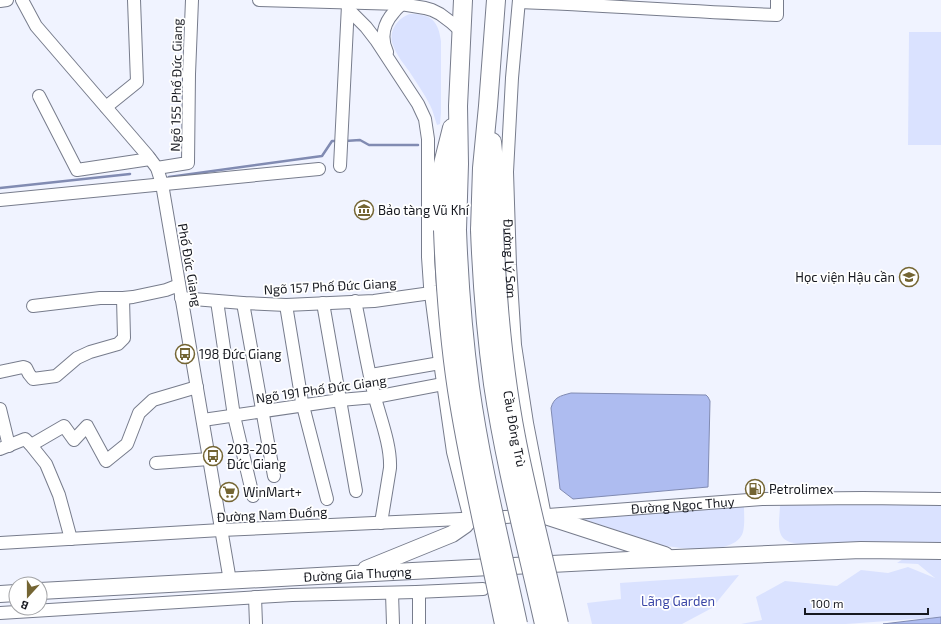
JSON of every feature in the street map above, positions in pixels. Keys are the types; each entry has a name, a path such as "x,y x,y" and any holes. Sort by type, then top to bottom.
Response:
{"highway":[{"path":"464,0 458,106 459,164 445,278 457,389 504,624"},
{"path":"487,230 482,168 496,0"},
{"path":"450,230 459,276 463,331 470,388 481,449 518,624"},
{"name":"Cầu Đông Trù","path":"487,230 482,276 486,331 493,386 509,469 544,624"},
{"name":"Cầu Đông Trù","path":"487,230 496,277 500,331 507,385 520,458 559,624"}],"main road":[{"path":"545,516 674,558 861,550 941,550"},
{"path":"354,574 452,534 470,519"},
{"name":"Đường Gia Thượng","path":"48,591 674,558"}],"street":[{"path":"0,1 7,0"},
{"name":"Phố Đức Giang","path":"22,0 36,26 153,164 162,184 230,581"},
{"path":"106,107 137,82 134,0"},
{"name":"Ngõ 155 Phố Đức Giang","path":"153,164 188,163 192,0"},
{"path":"259,0 334,2 348,4 406,2 432,10 446,18 462,32"},
{"path":"519,1 594,3 686,12 777,15 777,0"},
{"name":"Đường Lý Sơn","path":"519,1 512,78 507,172 510,265 515,346 527,423 545,516"},
{"path":"401,79 386,49 384,32 386,22 406,2"},
{"path":"348,4 374,36 412,94 425,120 428,139 428,257 431,293 453,452 470,519"},
{"path":"340,166 348,4"},
{"path":"39,96 77,170 153,164"},
{"path":"0,200 319,168"},
{"path":"33,306 100,298 123,298 166,290 179,285"},
{"name":"Ngõ 157 Phố Đức Giang","path":"181,298 286,305 374,301 431,293"},
{"path":"0,372 23,367 26,368 33,379 56,376 77,358 90,352 118,344 124,338 123,298"},
{"path":"217,301 234,416 253,496"},
{"path":"355,301 370,375 390,460 381,523"},
{"path":"243,303 274,476"},
{"path":"323,303 356,491"},
{"path":"286,305 304,406 327,499"},
{"path":"370,375 440,363"},
{"name":"Ngõ 191 Phố Đức Giang","path":"203,420 375,396 443,384"},
{"path":"30,444 33,444 64,426 74,440 87,426 106,461 127,444 139,414 154,400 197,387"},
{"path":"0,409 4,447 25,440 46,464 59,495 71,539"},
{"path":"156,463 209,459"},
{"name":"Đường Ngọc Thụy","path":"545,516 762,499 941,499"},
{"name":"Đường Nam Đuống","path":"0,543 221,530 545,516"},
{"path":"161,584 163,603"},
{"name":"Đường Gia Thượng","path":"0,613 292,595 483,589"},
{"path":"392,592 393,624"},
{"path":"419,592 419,624"},
{"path":"255,597 256,624"}],"green space":[{"path":"410,14 418,14 429,17 436,24 440,34 441,113 440,124 437,125 428,101 398,55 392,40 395,26 401,19"},
{"path":"909,32 941,32 941,145 908,145"},
{"path":"743,504 744,529 738,540 730,545 707,549 682,548 662,545 574,516"},
{"path":"781,504 941,504 941,544 793,543 782,537 780,532 779,521"},
{"path":"906,557 941,557 941,617 846,624 741,624 762,620 756,597 785,581 837,586 861,570 888,573 908,567 935,578 918,564 897,563"},
{"name":"Lãng Garden","path":"739,575 712,608 682,624 592,624 587,603 621,599 620,583"}],"water":[{"path":"571,393 706,395 710,401 708,487 573,499 560,489 551,408 556,399"},
{"path":"941,617 941,624 883,624"}],"waterway":[{"path":"345,141 360,140 369,145 418,145"},
{"path":"169,177 322,156 332,141 338,141"},
{"path":"0,188 130,174"}],"place":[{"name":"Bảo tàng Vũ Khí","path":"364,210"},
{"name":"Học viện Hậu cần","path":"909,277"},
{"name":"198 Đức Giang","path":"185,354"},
{"name":"203-205 Đức Giang","path":"213,456"},
{"name":"Petrolimex","path":"755,489"},
{"name":"WinMart+","path":"229,492"}]}
